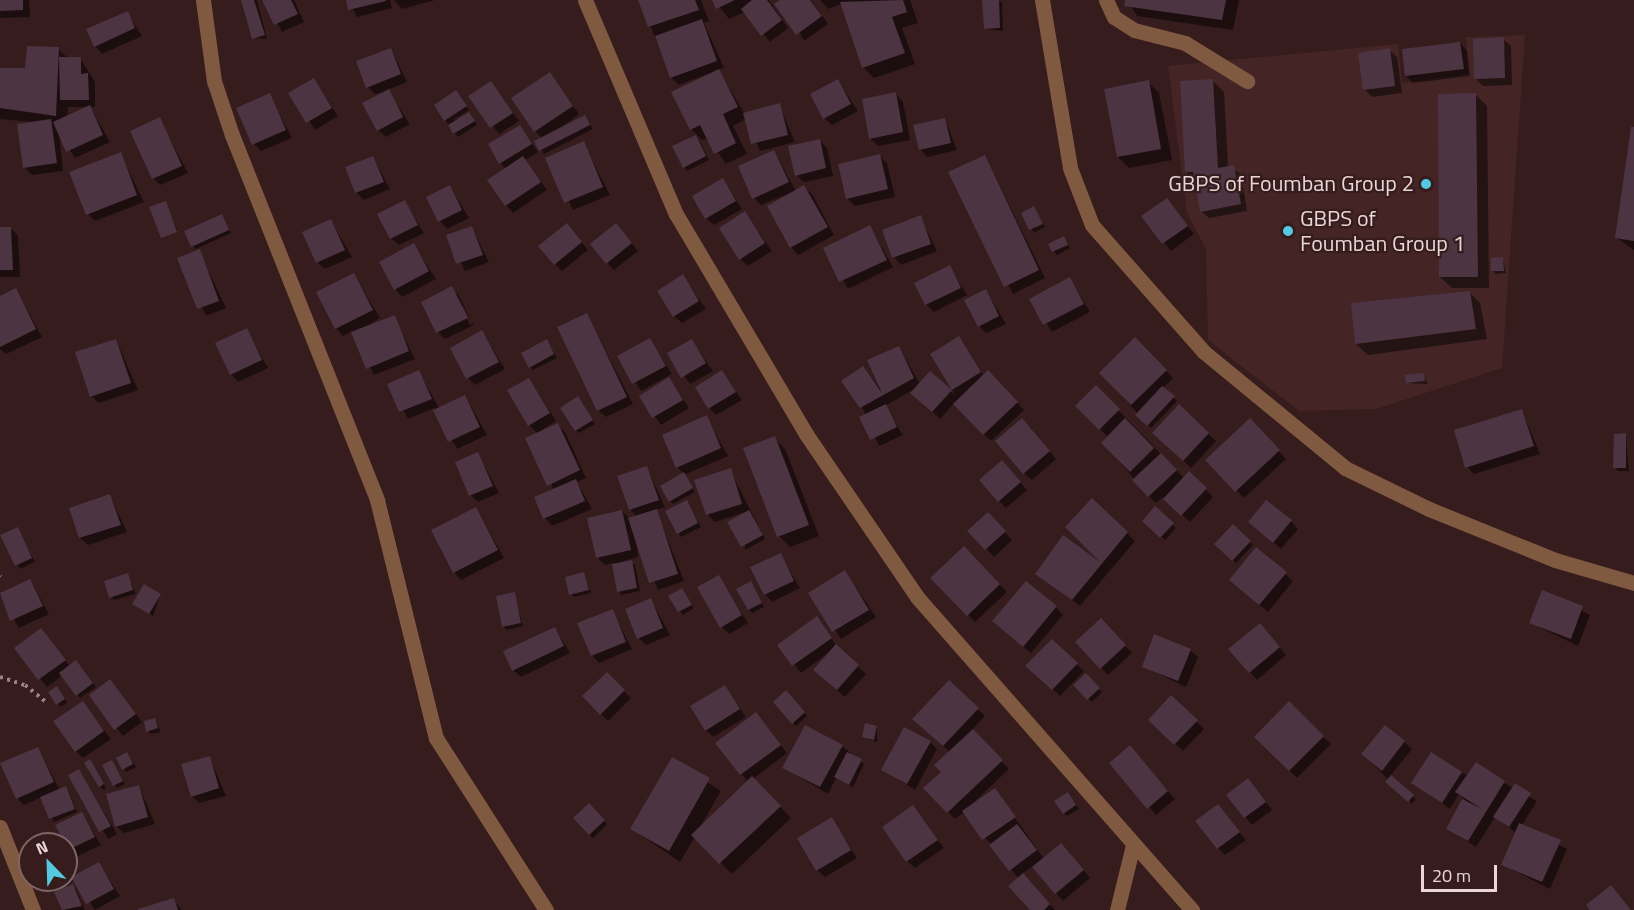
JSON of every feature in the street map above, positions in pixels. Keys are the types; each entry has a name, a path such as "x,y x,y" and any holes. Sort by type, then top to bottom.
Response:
{"street":[{"path":"202,0 214,81 232,135 374,490 432,730 513,865 546,910"},
{"path":"585,0 676,214 806,434 917,597 1192,910"},
{"path":"1042,0 1070,168 1092,225 1204,352 1346,468 1544,556 1634,584"},
{"path":"1106,0 1114,17 1134,30 1185,43 1247,81"},
{"path":"0,826 33,910"},
{"path":"1117,910 1134,846"}],"path":[{"path":"0,677 26,685 46,702"}],"shaded area":[{"path":"1525,35 1502,368 1376,409 1299,411 1208,340 1206,249 1187,213 1168,66 1398,44 1402,83 1468,74 1466,37"}],"building":[{"path":"0,0 23,0 23,10 0,11"},
{"path":"241,0 254,0 265,35 252,39"},
{"path":"262,0 291,0 298,14 274,25"},
{"path":"346,0 386,0 386,1 348,10"},
{"path":"638,0 695,0 699,10 648,27"},
{"path":"712,0 735,0 716,9"},
{"path":"752,0 767,0 782,20 761,36 741,9"},
{"path":"780,0 810,0 822,16 796,35 774,4"},
{"path":"903,0 907,12 892,17 905,53 862,68 840,2"},
{"path":"982,0 999,0 1000,28 984,29"},
{"path":"1125,0 1226,0 1222,20 1124,6"},
{"path":"128,11 135,28 94,47 86,29"},
{"path":"702,19 717,61 670,78 655,36"},
{"path":"1504,37 1505,78 1474,79 1473,39"},
{"path":"1460,42 1464,69 1405,76 1402,49"},
{"path":"27,46 59,47 56,116 0,108 0,68 25,68"},
{"path":"391,48 401,74 366,88 356,61"},
{"path":"1390,48 1395,86 1363,90 1358,53"},
{"path":"59,57 81,57 81,74 88,73 89,100 60,100"},
{"path":"719,69 738,107 723,114 736,143 714,154 700,125 690,130 671,92"},
{"path":"550,72 573,106 534,132 511,98"},
{"path":"314,78 332,108 306,123 288,93"},
{"path":"838,79 851,104 823,119 810,94"},
{"path":"1213,79 1218,168 1234,165 1241,204 1200,212 1193,172 1185,172 1180,81"},
{"path":"1149,80 1161,149 1117,157 1104,89"},
{"path":"491,81 513,113 490,128 468,96"},
{"path":"389,89 403,117 377,131 362,103"},
{"path":"456,90 467,106 444,121 434,105"},
{"path":"896,92 903,132 869,139 862,99"},
{"path":"270,93 286,130 252,145 236,108"},
{"path":"1476,93 1478,277 1439,277 1438,94"},
{"path":"780,103 788,135 751,144 743,113"},
{"path":"90,105 103,135 66,152 53,122"},
{"path":"469,112 475,121 453,134 448,125"},
{"path":"585,115 590,125 539,151 534,141"},
{"path":"160,117 182,166 152,179 130,131"},
{"path":"945,118 951,143 919,150 913,125"},
{"path":"51,119 57,163 23,168 17,124"},
{"path":"520,125 532,144 499,164 488,144"},
{"path":"1631,127 1634,127 1634,241 1615,238"},
{"path":"696,135 706,156 683,168 672,146"},
{"path":"820,139 826,168 795,176 788,146"},
{"path":"584,141 603,187 564,203 545,158"},
{"path":"774,150 789,182 752,199 738,166"},
{"path":"121,152 137,195 86,215 69,172"},
{"path":"880,154 888,189 846,199 838,164"},
{"path":"985,155 1039,270 1004,287 948,172"},
{"path":"373,156 384,182 355,193 345,167"},
{"path":"523,156 541,182 505,206 487,180"},
{"path":"723,178 736,201 705,219 692,196"},
{"path":"450,185 462,210 438,222 426,197"},
{"path":"804,185 828,227 790,248 767,206"},
{"path":"1167,198 1188,226 1162,244 1141,216"},
{"path":"405,200 418,225 390,239 377,214"},
{"path":"166,201 177,232 161,238 149,207"},
{"path":"1034,206 1043,224 1029,230 1021,213"},
{"path":"745,211 765,243 739,260 719,228"},
{"path":"222,214 229,230 191,247 184,231"},
{"path":"921,215 931,244 892,258 882,230"},
{"path":"331,219 345,250 316,263 302,232"},
{"path":"567,223 582,242 554,265 538,246"},
{"path":"616,223 632,243 606,264 590,244"},
{"path":"870,225 887,260 839,282 823,248"},
{"path":"472,226 483,255 456,264 446,235"},
{"path":"0,227 11,227 13,270 0,270"},
{"path":"1064,236 1068,245 1052,252 1048,244"},
{"path":"414,243 429,271 394,290 379,262"},
{"path":"200,249 219,301 197,309 177,258"},
{"path":"1503,257 1504,271 1491,271 1491,258"},
{"path":"950,265 961,288 925,305 914,283"},
{"path":"354,273 373,310 335,329 316,292"},
{"path":"683,274 699,301 673,317 657,291"},
{"path":"1070,277 1084,304 1043,325 1029,299"},
{"path":"452,286 468,318 436,333 421,302"},
{"path":"16,288 36,329 0,347 0,296"},
{"path":"986,289 999,316 978,327 964,300"},
{"path":"1470,291 1476,329 1355,344 1351,303"},
{"path":"587,313 627,397 597,411 557,327"},
{"path":"395,315 409,351 366,369 351,332"},
{"path":"247,328 262,360 230,375 215,343"},
{"path":"482,330 499,362 466,379 450,348"},
{"path":"959,336 981,372 952,390 930,354"},
{"path":"1135,337 1167,370 1131,405 1099,373"},
{"path":"650,338 666,366 632,384 617,356"},
{"path":"116,339 131,383 90,397 75,352"},
{"path":"547,339 554,354 529,368 521,353"},
{"path":"692,339 706,363 681,378 667,353"},
{"path":"899,346 914,378 860,408 841,381 863,366 882,393 867,360"},
{"path":"419,370 432,399 399,412 387,384"},
{"path":"722,370 736,392 708,409 695,387"},
{"path":"988,370 1018,402 983,435 953,404"},
{"path":"930,371 952,390 932,412 910,393"},
{"path":"1424,373 1425,381 1406,383 1405,375"},
{"path":"669,377 683,400 652,418 639,396"},
{"path":"529,378 550,413 528,426 507,390"},
{"path":"1096,385 1120,409 1099,430 1075,406"},
{"path":"1162,386 1175,396 1147,426 1135,415"},
{"path":"465,395 480,427 448,442 433,410"},
{"path":"578,396 593,420 575,431 560,408"},
{"path":"886,404 897,427 870,440 859,417"},
{"path":"1179,404 1209,433 1183,461 1152,433"},
{"path":"1522,409 1534,446 1465,468 1454,430"},
{"path":"707,415 721,448 676,468 662,435"},
{"path":"1022,418 1050,451 1023,474 995,441"},
{"path":"1125,418 1154,448 1130,472 1101,443"},
{"path":"1250,418 1280,450 1235,492 1205,460"},
{"path":"558,423 580,470 547,486 525,438"},
{"path":"1626,433 1626,468 1613,468 1614,434"},
{"path":"775,436 809,525 777,537 743,448"},
{"path":"478,452 493,486 469,496 455,462"},
{"path":"1161,453 1177,470 1148,497 1132,480"},
{"path":"1002,460 1021,482 998,502 979,480"},
{"path":"647,466 659,500 629,510 617,476"},
{"path":"731,468 742,504 706,515 694,480"},
{"path":"1189,471 1207,488 1181,516 1163,499"},
{"path":"684,472 693,488 669,502 660,486"},
{"path":"576,479 585,501 543,519 534,497"},
{"path":"110,494 121,525 79,538 69,508"},
{"path":"1092,498 1128,532 1072,600 1035,574 1063,535 1100,562 1065,527"},
{"path":"687,500 698,523 677,534 665,511"},
{"path":"1266,500 1292,520 1273,543 1248,522"},
{"path":"1155,506 1174,523 1160,538 1142,521"},
{"path":"476,507 498,550 453,573 431,530"},
{"path":"657,509 678,574 649,583 628,518"},
{"path":"622,510 631,550 596,558 587,518"},
{"path":"749,510 763,535 741,547 727,522"},
{"path":"988,512 1006,531 985,550 967,531"},
{"path":"1233,524 1251,541 1232,561 1214,544"},
{"path":"18,527 32,558 15,566 0,535"},
{"path":"964,546 1000,584 967,616 930,578"},
{"path":"1256,547 1287,572 1259,605 1229,580"},
{"path":"781,553 794,581 764,595 750,567"},
{"path":"632,560 637,588 617,592 612,564"},
{"path":"845,570 869,610 832,632 808,593"},
{"path":"584,572 589,590 569,595 565,577"},
{"path":"128,573 133,590 109,598 104,581"},
{"path":"719,575 742,615 720,628 697,587"},
{"path":"30,579 43,606 10,621 0,593"},
{"path":"751,581 762,603 748,610 736,589"},
{"path":"1026,581 1057,606 1023,647 992,621"},
{"path":"144,584 161,594 149,614 132,604"},
{"path":"682,588 692,605 678,612 668,596"},
{"path":"1542,590 1583,606 1571,639 1529,623"},
{"path":"515,592 521,623 502,627 496,596"},
{"path":"651,598 663,628 637,639 625,609"},
{"path":"613,609 626,642 591,656 577,623"},
{"path":"817,616 832,638 792,666 777,645"},
{"path":"1101,618 1126,645 1100,669 1075,642"},
{"path":"1260,623 1280,647 1249,673 1228,649"},
{"path":"555,627 564,646 512,671 503,651"},
{"path":"41,628 66,660 38,680 14,648"},
{"path":"1154,634 1191,649 1178,681 1142,667"},
{"path":"1052,639 1078,663 1052,690 1025,666"},
{"path":"836,644 859,665 837,690 813,670"},
{"path":"76,660 93,683 76,696 59,673"},
{"path":"607,672 625,690 600,715 582,696"},
{"path":"1086,673 1100,688 1087,700 1073,685"},
{"path":"110,679 136,714 114,730 89,695"},
{"path":"949,680 979,708 943,746 912,719"},
{"path":"725,685 740,709 705,731 690,706"},
{"path":"57,686 65,699 56,705 48,692"},
{"path":"786,690 805,712 792,724 773,702"},
{"path":"1171,695 1198,720 1174,745 1148,720"},
{"path":"83,701 104,731 75,752 53,721"},
{"path":"1289,701 1324,736 1289,771 1254,737"},
{"path":"756,712 781,745 740,775 715,743"},
{"path":"155,718 158,728 146,732 144,721"},
{"path":"865,723 877,726 874,740 862,737"},
{"path":"805,725 843,745 820,787 782,768"},
{"path":"1385,725 1405,741 1382,771 1361,754"},
{"path":"904,727 931,741 907,784 881,770"},
{"path":"973,729 1003,760 947,813 923,788 941,772 934,765"},
{"path":"1130,745 1168,791 1147,809 1109,763"},
{"path":"38,747 54,782 16,799 0,763"},
{"path":"127,752 133,764 122,770 116,758"},
{"path":"847,752 862,759 849,785 834,777"},
{"path":"1431,752 1462,772 1442,803 1411,783"},
{"path":"210,756 219,788 191,797 181,764"},
{"path":"672,757 710,778 669,851 630,829"},
{"path":"90,759 104,784 99,787 84,763"},
{"path":"112,760 123,781 113,786 102,765"},
{"path":"1476,762 1505,781 1468,841 1446,829 1462,799 1482,809 1455,792"},
{"path":"79,769 111,826 99,832 68,775"},
{"path":"1391,775 1414,795 1408,802 1385,782"},
{"path":"752,776 781,806 719,864 691,835"},
{"path":"1248,778 1266,802 1244,818 1226,795"},
{"path":"1515,783 1531,793 1509,827 1493,817"},
{"path":"139,785 148,817 115,827 106,794"},
{"path":"66,786 75,809 49,819 40,797"},
{"path":"995,788 1016,817 982,840 962,811"},
{"path":"1068,792 1076,805 1063,814 1054,801"},
{"path":"589,803 605,820 589,835 573,818"},
{"path":"1218,804 1240,832 1217,849 1195,821"},
{"path":"913,805 938,840 906,862 882,827"},
{"path":"82,812 95,837 78,845 78,832 59,832 55,825"},
{"path":"832,817 851,850 816,871 797,838"},
{"path":"1519,823 1561,840 1542,882 1501,865"},
{"path":"1017,824 1037,850 1009,871 989,845"},
{"path":"1061,843 1084,870 1055,894 1032,867"},
{"path":"99,862 114,889 86,904 78,890 78,873"},
{"path":"1023,873 1050,904 1044,910 1030,910 1008,886"},
{"path":"1611,885 1631,910 1590,910 1586,905"},
{"path":"54,892 76,892 82,906 62,910"},
{"path":"174,898 178,910 138,910 138,909"}],"place":[{"name":"GBPS of Foumban Group 2","path":"1426,184"},
{"name":"GBPS of Foumban Group 1","path":"1288,231"}]}
